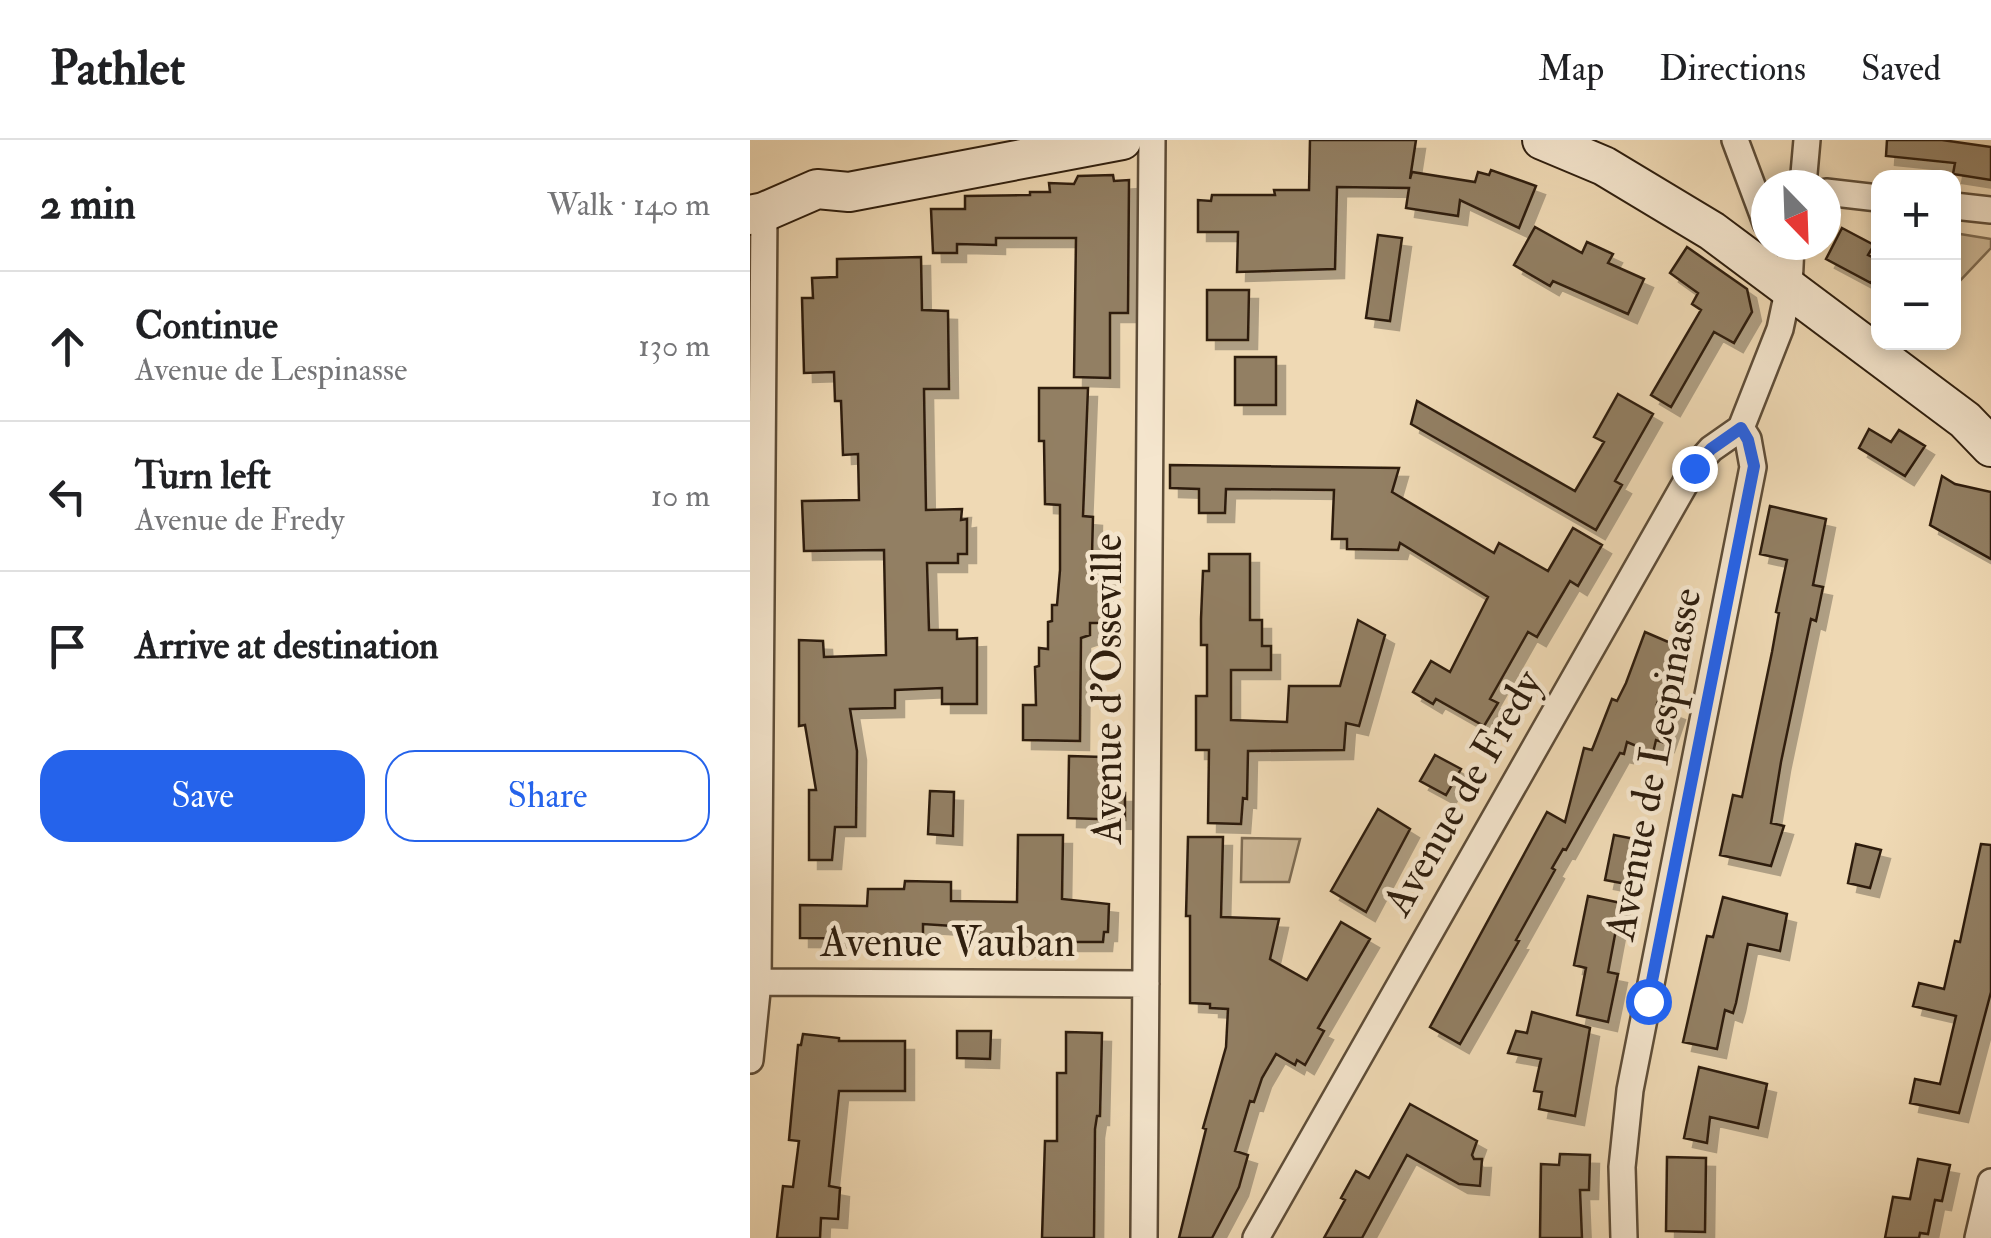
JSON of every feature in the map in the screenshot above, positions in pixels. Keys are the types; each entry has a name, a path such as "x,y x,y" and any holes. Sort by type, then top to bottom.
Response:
{"main road":[{"path":"757,225 849,192 1025,149 1122,140"},
{"path":"1542,140 1618,174 1740,251 1965,420 1991,446"}],"street":[{"name":"Avenue d'Osseville","path":"1144,1238 1152,140"},
{"path":"1736,140 1751,184"},
{"path":"1804,170 1807,140"},
{"path":"1841,194 1871,197"},
{"path":"1961,207 1991,210"},
{"path":"750,1060 754,982 757,225"},
{"path":"1740,251 1751,238"},
{"name":"Avenue de Fredy","path":"1256,1238 1694,468 1711,449 1741,428 1780,329 1790,260"},
{"name":"Avenue de Lespinasse","path":"1624,1238 1622,1166 1630,1090 1754,466 1741,428"},
{"name":"Avenue Vauban","path":"754,982 1146,984"},
{"path":"1978,1238 1991,1182"}],"shaded area":[{"path":"1961,234 1991,239 1991,248 1961,280"},
{"path":"1242,838 1300,839 1289,882 1241,882"}],"building":[{"path":"1310,140 1416,140 1410,179 1412,172 1475,182 1478,172 1489,175 1491,170 1536,186 1519,228 1460,200 1458,216 1406,208 1409,188 1337,187 1335,269 1237,272 1238,232 1198,232 1198,200 1211,201 1212,195 1275,195 1274,190 1309,190"},
{"path":"1887,140 1942,140 1991,147 1991,180 1961,175 1961,170 1954,170 1955,163 1886,156"},
{"path":"1113,175 1114,181 1129,180 1128,313 1110,313 1110,378 1074,377 1076,238 996,238 996,245 957,244 957,253 933,253 931,209 965,209 965,196 1030,195 1050,192 1049,183 1074,184 1078,176"},
{"path":"1535,227 1582,253 1587,242 1613,254 1608,263 1644,279 1628,314 1553,281 1550,286 1514,265"},
{"path":"1841,230 1871,243 1868,255 1871,283 1828,260 1841,260"},
{"path":"1378,235 1402,238 1390,321 1366,318"},
{"path":"1687,247 1747,289 1752,312 1734,343 1714,332 1671,407 1651,395 1701,310 1692,304 1698,293 1670,273"},
{"path":"921,257 922,310 948,311 949,389 924,389 926,510 962,509 961,520 967,519 967,554 958,554 958,563 927,563 929,630 957,630 957,639 977,638 977,704 942,704 942,688 895,690 895,708 850,709 857,751 856,827 835,827 832,860 809,860 809,790 816,790 805,725 799,726 799,640 823,641 824,657 886,655 884,550 804,551 802,501 859,500 858,454 843,455 841,401 835,401 834,372 804,373 802,298 813,298 812,278 837,277 837,259"},
{"path":"1207,290 1249,290 1248,340 1207,340"},
{"path":"1235,357 1276,357 1276,405 1235,405"},
{"path":"1039,388 1088,388 1083,516 1093,517 1092,555 1106,555 1108,620 1090,623 1090,635 1081,638 1080,741 1023,740 1023,705 1036,705 1035,667 1039,666 1039,648 1048,649 1048,622 1052,621 1052,605 1057,605 1060,570 1060,505 1045,504"},
{"path":"1618,394 1653,414 1615,481 1622,485 1596,530 1411,424 1417,401 1575,491 1604,442 1594,437"},
{"path":"1869,429 1891,442 1899,430 1925,446 1905,476 1859,448"},
{"path":"1170,465 1399,468 1392,492 1494,553 1499,543 1548,571 1573,528 1602,545 1578,586 1570,581 1537,637 1528,632 1490,699 1498,703 1484,726 1436,699 1433,704 1413,692 1431,661 1450,672 1488,597 1400,543 1398,550 1347,549 1347,539 1332,539 1334,490 1226,489 1225,513 1199,513 1199,489 1170,488"},
{"path":"1942,476 1955,484 1991,492 1991,559 1930,525"},
{"path":"1770,506 1826,519 1813,585 1823,587 1816,621 1811,619 1781,762 1771,823 1784,826 1771,866 1720,855 1733,795 1742,797 1787,560 1760,554"},
{"path":"1209,554 1250,554 1250,620 1262,620 1262,646 1271,646 1271,670 1231,670 1231,720 1287,722 1289,686 1340,686 1358,620 1385,635 1359,726 1346,723 1344,750 1248,751 1247,799 1243,798 1241,824 1208,823 1209,750 1196,750 1196,696 1207,696 1207,645 1201,645 1201,619 1203,571 1209,571"},
{"path":"1645,632 1673,644 1667,662 1672,664 1657,704 1676,711 1665,743 1656,740 1653,753 1627,742 1624,754 1620,753 1552,868 1555,870 1516,940 1519,941 1460,1044 1430,1027 1547,812 1565,822 1584,748 1592,750 1612,699 1617,701 1626,683"},
{"path":"1435,755 1461,769 1446,795 1420,781"},
{"path":"1069,756 1103,757 1103,768 1108,768 1107,793 1125,793 1125,820 1068,818"},
{"path":"930,791 954,792 953,836 928,834"},
{"path":"1378,809 1410,829 1366,912 1331,891"},
{"path":"1018,835 1063,835 1062,899 1109,904 1108,932 1104,932 1103,942 1064,942 1064,948 1008,947 1008,935 968,935 968,927 923,924 923,939 800,938 800,905 867,906 868,889 904,889 905,881 951,882 951,901 1017,902"},
{"path":"1614,835 1640,840 1632,885 1605,880"},
{"path":"1188,837 1223,837 1221,917 1279,919 1270,959 1307,980 1341,922 1370,939 1318,1028 1324,1031 1305,1065 1297,1060 1295,1065 1276,1054 1262,1078 1254,1102 1250,1101 1235,1151 1248,1155 1239,1187 1212,1238 1179,1238 1226,1047 1228,1009 1190,1003"},
{"path":"1856,844 1881,850 1870,888 1848,883"},
{"path":"1981,844 1991,845 1991,992 1959,1113 1910,1103 1915,1079 1940,1084 1956,1016 1913,1006 1919,983 1944,989 1955,941 1960,942"},
{"path":"1588,896 1621,903 1608,972 1618,974 1608,1022 1577,1015 1586,968 1574,965"},
{"path":"1723,897 1787,914 1780,951 1748,944 1736,1003 1733,1013 1725,1010 1717,1049 1683,1042 1707,936 1713,937"},
{"path":"1532,1012 1590,1028 1575,1116 1539,1109 1542,1092 1534,1091 1541,1059 1508,1053 1516,1031 1527,1033"},
{"path":"957,1031 991,1031 990,1059 957,1058"},
{"path":"1066,1032 1102,1033 1100,1116 1095,1129 1094,1238 1042,1238 1045,1141 1057,1141 1057,1073 1066,1073"},
{"path":"803,1034 839,1041 905,1041 905,1091 839,1091 829,1186 840,1188 838,1219 821,1218 820,1238 777,1238 783,1186 793,1187 799,1141 789,1140 798,1045"},
{"path":"1699,1067 1767,1084 1758,1128 1710,1117 1707,1143 1684,1138"},
{"path":"1410,1104 1477,1141 1472,1155 1482,1159 1480,1186 1459,1184 1407,1155 1362,1238 1324,1238 1356,1171 1369,1178"},
{"path":"1560,1154 1590,1155 1589,1190 1580,1190 1582,1238 1540,1238 1541,1164 1559,1165"},
{"path":"1667,1157 1706,1158 1705,1232 1666,1231"},
{"path":"1918,1159 1950,1165 1942,1201 1935,1200 1928,1234 1920,1233 1919,1238 1885,1238 1893,1197 1910,1199"}],"route":[{"path":"1648,1001 1754,466 1741,428 1711,449 1694,468"}]}
